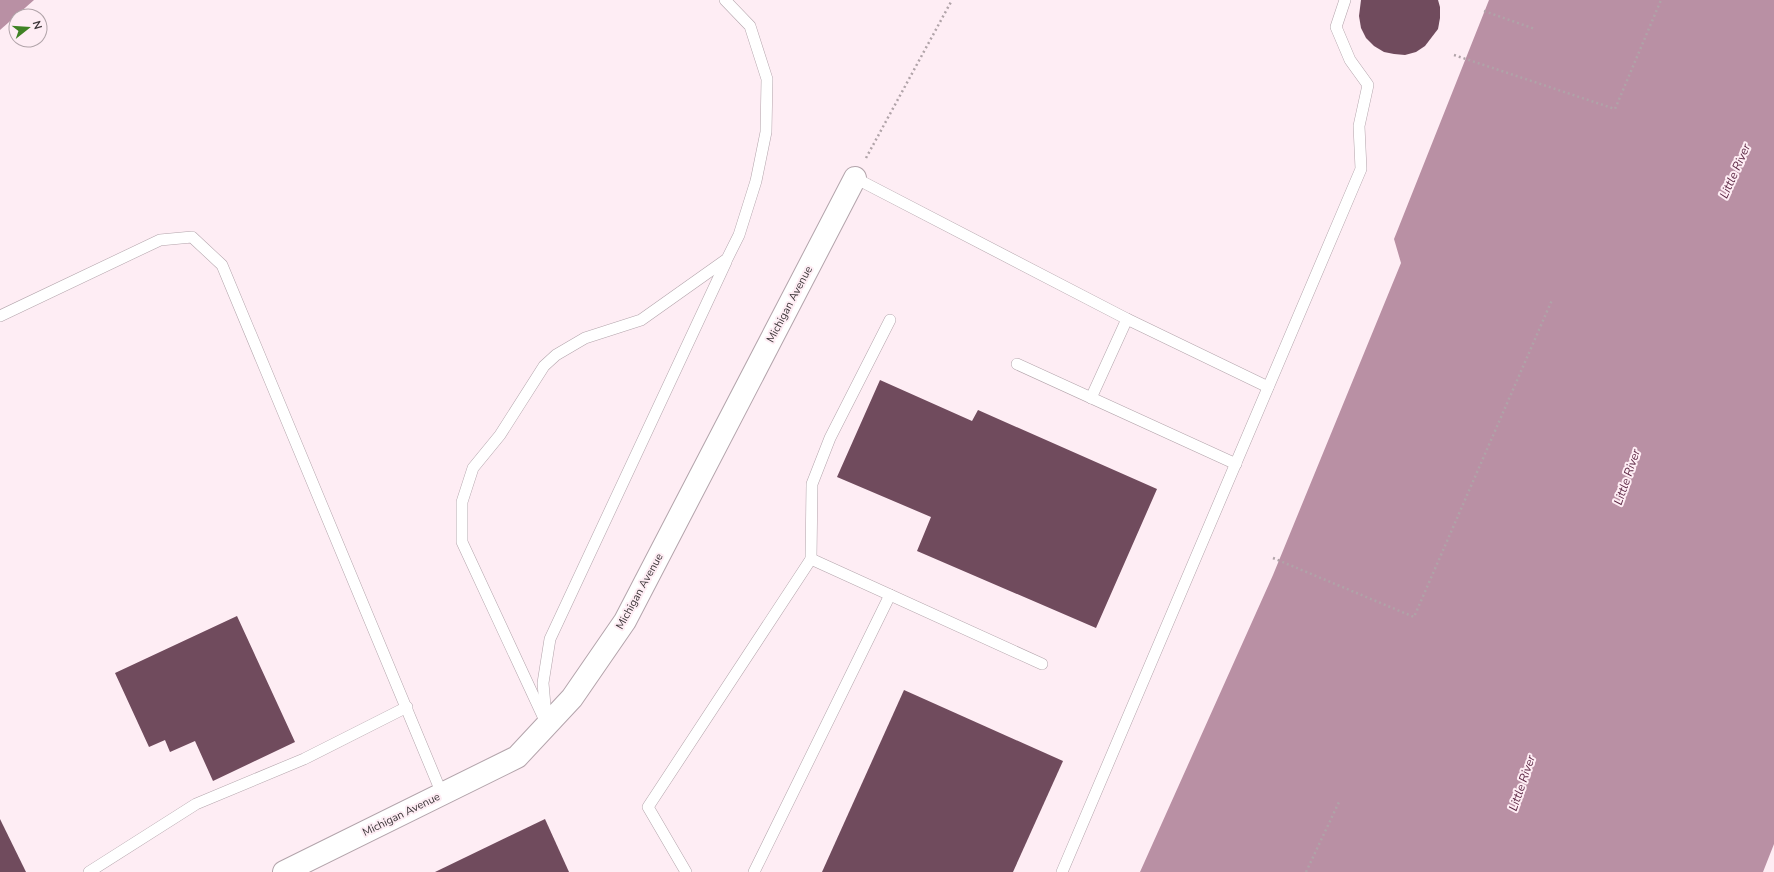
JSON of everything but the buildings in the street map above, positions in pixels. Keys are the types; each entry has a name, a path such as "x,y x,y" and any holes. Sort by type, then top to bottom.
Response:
{"street":[{"name":"Michigan Avenue","path":"284,872 517,757 572,698 625,621 855,178"}],"lane":[{"path":"547,725 543,683 550,639 739,235 756,181 766,132 768,79 750,26 725,0"},
{"path":"1062,872 1361,169 1359,126 1368,85 1350,60 1336,27 1345,0"},
{"path":"855,178 1127,319 1268,387"},
{"path":"0,316 160,240 192,236 222,265 442,794"},
{"path":"547,725 462,542 462,502 473,468 500,435 544,366 556,355 585,338 641,320 727,259"},
{"path":"1091,398 1127,319"},
{"path":"686,872 648,808 811,559 812,484 830,438 890,320"},
{"path":"1017,364 1236,464"},
{"path":"811,559 1042,664"},
{"path":"754,872 890,595"},
{"path":"89,872 196,804 304,759 407,707"}],"path":[{"path":"855,178 952,0"},
{"path":"1454,55 1616,109 1661,0"},
{"path":"1484,11 1535,29"},
{"path":"1274,558 1414,617 1552,300"},
{"path":"1306,872 1339,802"}],"water":[{"path":"0,0 34,0 25,8 8,8 8,23 0,30"},
{"name":"Little River","path":"1489,0 1774,0 1774,844 1763,872 1140,872 1273,575 1401,263 1394,239"}]}
